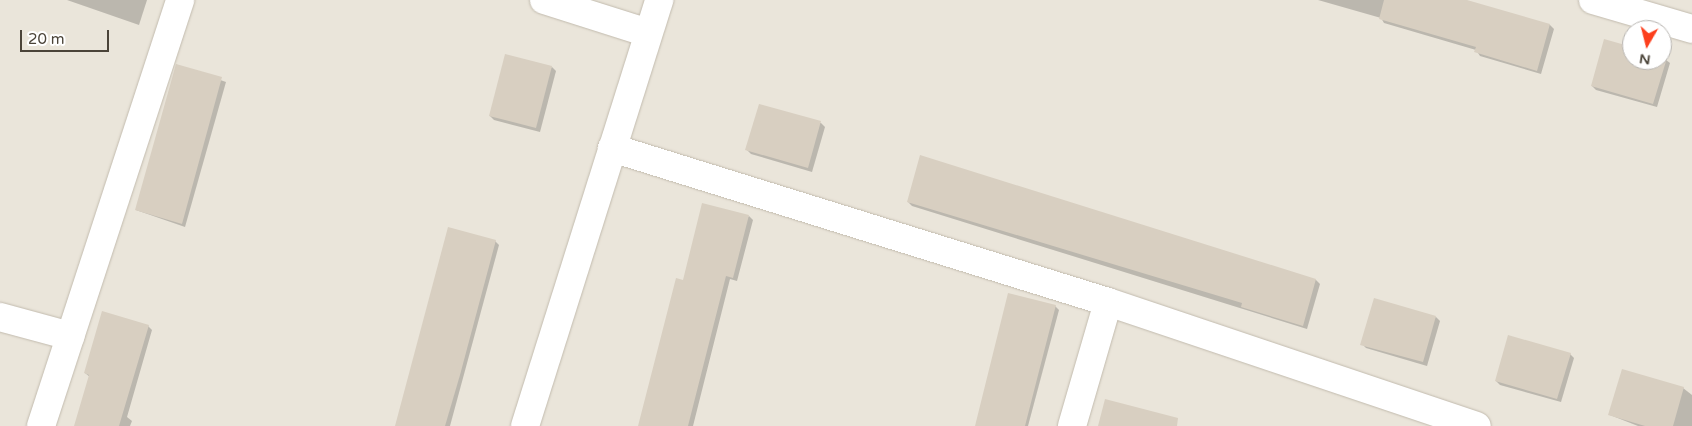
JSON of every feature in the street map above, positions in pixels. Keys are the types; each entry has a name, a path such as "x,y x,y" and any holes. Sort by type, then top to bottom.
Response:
{"street":[{"path":"41,426 180,0"},
{"path":"544,0 648,33"},
{"path":"525,426 659,0"},
{"path":"1593,0 1692,29"},
{"path":"612,148 1108,302 1477,426"},
{"path":"1072,426 1108,302"},
{"path":"0,317 70,336"}],"shaded area":[{"path":"0,0 1692,0 1692,426 0,426"}],"building":[{"path":"1384,0 1467,0 1550,24 1537,71 1474,52 1476,47 1379,19"},
{"path":"1604,39 1622,44 1622,70 1663,70 1653,104 1591,86"},
{"path":"505,54 552,66 536,128 489,116"},
{"path":"176,64 222,77 182,224 135,210"},
{"path":"759,104 821,121 808,168 745,150"},
{"path":"920,155 1316,279 1303,326 1241,307 1242,303 907,202"},
{"path":"702,203 749,215 733,278 726,276 688,426 638,426 676,278 683,280"},
{"path":"448,227 496,240 445,426 395,426"},
{"path":"1008,293 1056,305 1025,426 975,426"},
{"path":"1374,298 1436,316 1423,362 1360,345"},
{"path":"102,311 149,325 119,426 74,426 89,375 84,373"},
{"path":"1508,335 1571,353 1557,399 1495,381"},
{"path":"1622,369 1684,387 1673,426 1645,426 1608,415"},
{"path":"1105,399 1178,418 1177,426 1098,426"}]}
